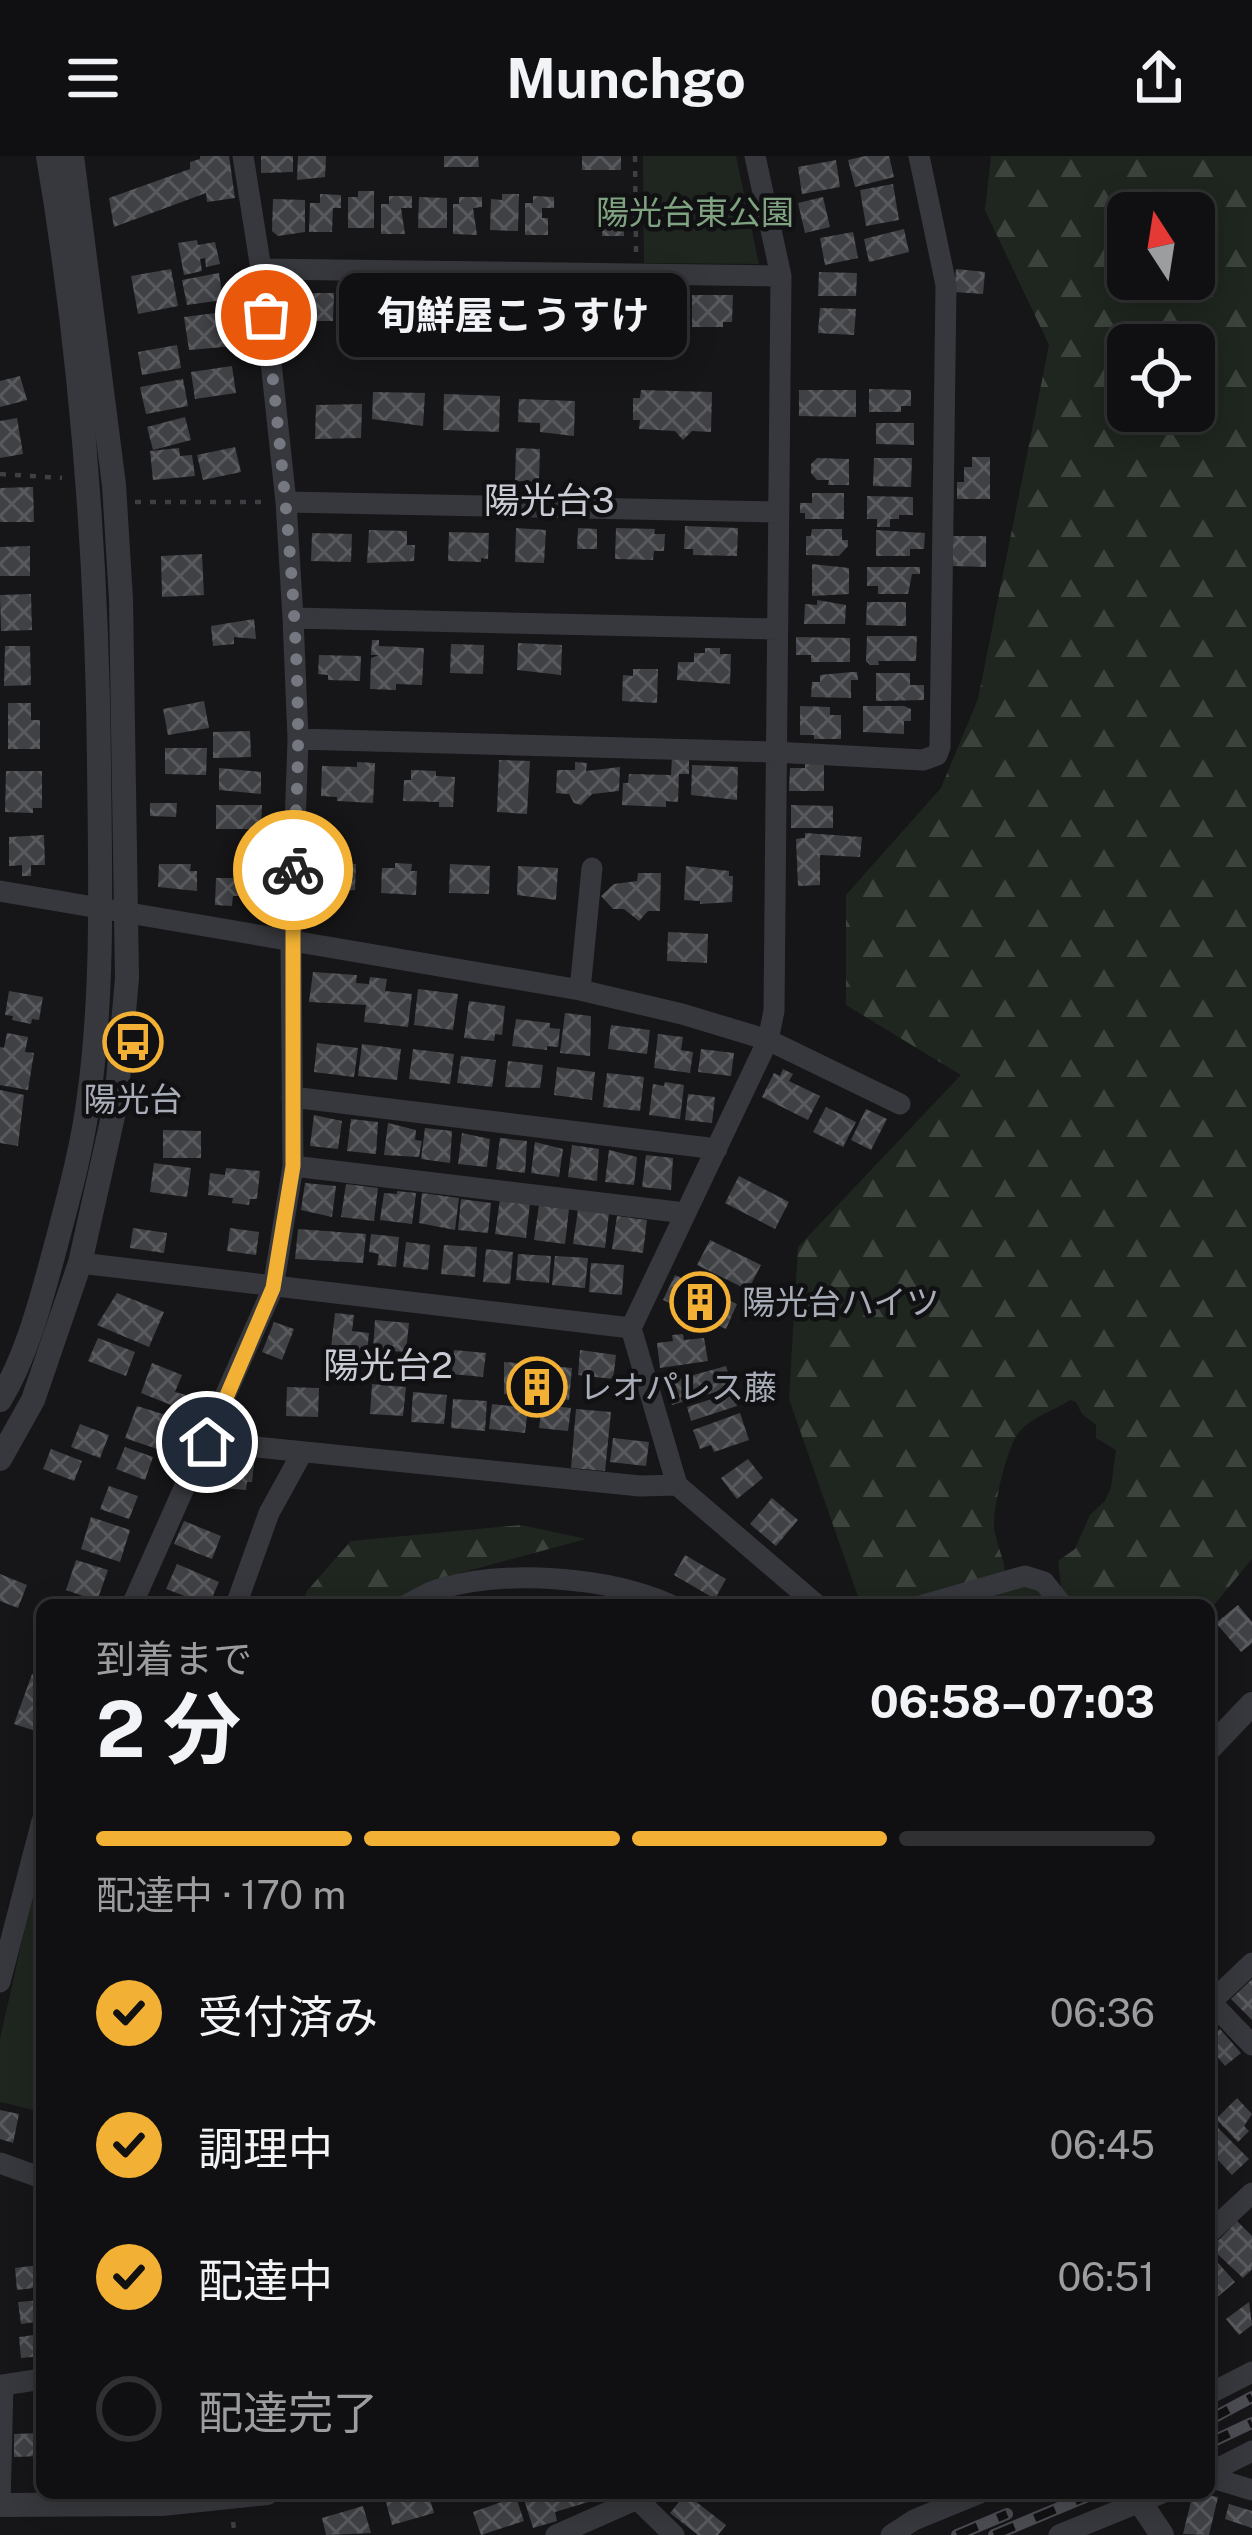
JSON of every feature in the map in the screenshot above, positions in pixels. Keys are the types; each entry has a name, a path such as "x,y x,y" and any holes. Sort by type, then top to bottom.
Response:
{"street":[{"path":"0,1400 13,1379 40,1300 73,1182 89,1096 100,908 92,518 76,345 48,156"},
{"path":"0,1459 33,1400 80,1263 116,1103 128,978 121,599 114,485 72,156"},
{"path":"135,1599 273,1288 293,1166 291,941 298,739 286,502 261,268 243,156"},
{"path":"755,156 781,276 774,1011 768,1040 631,1328 677,1485 810,1599"},
{"path":"298,739 923,760 937,755 946,285 919,156"},
{"path":"261,268 781,276"},
{"path":"286,502 777,512"},
{"path":"292,618 775,629"},
{"path":"580,990 592,868"},
{"path":"0,891 580,990 682,1014 768,1040 900,1104"},
{"path":"292,1096 717,1149"},
{"path":"293,1166 685,1213"},
{"path":"80,1263 631,1328"},
{"path":"207,1442 640,1486 677,1485"},
{"path":"238,1599 269,1513 302,1453"},
{"path":"944,1599 1025,1576 1044,1582 1057,1599"},
{"path":"418,1599 439,1589 502,1580 591,1582 658,1599"},
{"path":"1215,1743 1252,1703"},
{"path":"0,1982 36,1844"},
{"path":"1215,1997 1252,1963"},
{"path":"1215,2007 1252,2045"},
{"path":"0,2163 36,2176"},
{"path":"1215,2227 1252,2193"},
{"path":"1215,2391 1252,2372"},
{"path":"36,2380 3,2385 0,2505 163,2504 210,2499"},
{"path":"1215,2472 1252,2451"},
{"path":"1215,2477 1252,2490"},
{"path":"556,2535 639,2499"},
{"path":"646,2499 674,2535"},
{"path":"891,2535 964,2499"},
{"path":"1059,2535 1139,2499"},
{"path":"1147,2499 1162,2535"}],"path":[{"path":"634,156 637,275"},
{"path":"0,474 68,478"},
{"path":"134,502 286,502"},
{"path":"233,2522 235,2535"}],"green space":[{"name":"陽光台東公園","path":"643,156 736,156 759,264 644,263"},
{"path":"991,156 1252,156 1252,1559 1215,1604 1215,1599 1053,1599 1061,1585 1058,1561 1075,1549 1090,1515 1111,1488 1116,1450 1096,1438 1096,1425 1070,1400 1020,1431 1010,1449 996,1503 995,1535 1005,1571 1024,1579 1047,1599 859,1599 789,1399 798,1247 961,1075 846,1005 846,895 941,788 978,699 1049,345 985,210"},
{"path":"521,1525 586,1539 434,1580 402,1599 304,1599 351,1541"},
{"path":"36,1878 36,2111 0,2102 0,2039"}],"building":[{"path":"200,156 229,156 235,198 207,202 206,193 114,227 109,198 190,169 190,162"},
{"path":"261,156 293,156 293,172 261,173"},
{"path":"298,156 326,156 325,177 297,180"},
{"path":"444,156 478,156 479,167 444,167"},
{"path":"582,156 621,156 621,170 582,170"},
{"path":"889,156 894,177 855,187 848,160"},
{"path":"836,160 840,187 802,194 798,167"},
{"path":"893,184 899,220 866,226 860,190"},
{"path":"358,191 374,191 374,228 348,228 348,197 358,197"},
{"path":"320,194 341,195 341,208 333,208 332,232 309,232 310,203 320,203"},
{"path":"502,194 519,194 518,231 490,230 491,199 502,200"},
{"path":"389,196 412,196 412,208 401,208 405,234 381,234 381,204 389,204"},
{"path":"533,196 554,197 554,208 542,208 542,218 548,218 548,235 525,235 525,203 533,203"},
{"path":"419,197 447,198 447,228 418,228"},
{"path":"459,197 482,197 482,207 473,208 477,235 453,234 453,204 459,204"},
{"path":"603,197 624,197 624,236 602,236"},
{"path":"823,197 830,227 805,233 798,203"},
{"path":"273,199 305,200 305,232 278,236 272,231"},
{"path":"904,229 909,252 869,262 864,239"},
{"path":"853,232 858,258 825,265 820,238"},
{"path":"197,240 198,245 215,242 220,264 206,267 205,258 200,259 202,271 184,275 178,243"},
{"path":"171,269 178,306 138,314 131,276"},
{"path":"956,269 985,272 983,294 954,292"},
{"path":"819,272 857,273 856,296 818,296"},
{"path":"219,273 223,300 187,305 182,280"},
{"path":"459,279 517,282 515,322 457,320"},
{"path":"526,283 568,285 566,316 524,315"},
{"path":"358,289 404,290 403,319 357,318"},
{"path":"295,293 334,293 333,321 295,321"},
{"path":"692,295 733,295 732,322 723,322 723,327 692,327"},
{"path":"622,296 657,297 656,318 667,318 667,326 681,327 680,352 641,349 642,332 622,332"},
{"path":"820,308 856,309 854,335 818,333"},
{"path":"240,310 247,345 189,350 184,317"},
{"path":"177,345 181,368 142,375 138,352"},
{"path":"232,366 236,393 195,399 191,372"},
{"path":"20,376 27,400 0,407 0,381"},
{"path":"183,379 188,406 146,414 140,387"},
{"path":"869,389 911,390 911,406 901,406 901,412 869,412"},
{"path":"641,390 712,392 711,432 692,431 683,440 675,431 639,429 640,420 633,420 633,398 640,398"},
{"path":"799,390 856,390 856,417 799,416"},
{"path":"373,392 425,393 423,426 372,419"},
{"path":"444,394 500,396 499,432 443,430"},
{"path":"519,399 575,401 574,436 540,432 540,423 518,422"},
{"path":"362,404 361,438 315,439 316,405"},
{"path":"185,417 191,440 153,450 147,427"},
{"path":"17,418 23,454 0,458 0,421"},
{"path":"876,423 914,423 914,445 876,444"},
{"path":"235,447 241,472 203,480 197,455"},
{"path":"179,448 180,456 192,455 195,476 153,480 150,451"},
{"path":"516,448 540,449 539,482 515,481"},
{"path":"972,457 990,457 990,499 957,499 957,482 964,482 964,467 972,467"},
{"path":"817,458 849,459 849,485 817,480 811,464"},
{"path":"874,458 912,458 911,487 873,486"},
{"path":"33,487 34,522 0,522 0,488"},
{"path":"812,493 844,493 844,519 805,519 800,503 812,503"},
{"path":"867,496 913,497 913,515 899,515 899,519 890,519 890,527 877,527 877,519 867,519"},
{"path":"685,526 738,528 737,556 693,555 693,549 684,549"},
{"path":"516,528 546,530 544,563 515,562"},
{"path":"578,528 597,529 597,549 577,549"},
{"path":"616,528 655,529 654,534 665,534 664,551 654,551 653,560 615,559"},
{"path":"812,529 842,529 842,540 848,540 848,546 839,556 806,555 806,536 811,536"},
{"path":"369,530 407,531 407,545 415,545 414,561 367,563"},
{"path":"876,530 925,533 924,549 910,549 910,556 876,556"},
{"path":"449,532 489,533 488,559 448,561"},
{"path":"312,533 352,534 351,562 311,561"},
{"path":"953,536 986,536 986,567 953,566"},
{"path":"30,546 30,576 0,576 0,547"},
{"path":"202,554 204,595 162,597 161,556"},
{"path":"812,564 849,568 849,594 812,596"},
{"path":"867,567 920,567 920,574 912,574 908,594 878,594 878,586 867,586"},
{"path":"31,594 32,630 1,631 0,595"},
{"path":"817,600 846,605 845,624 804,624 805,604 817,605"},
{"path":"867,602 906,602 906,626 866,625"},
{"path":"254,619 256,639 234,637 234,644 213,646 211,626"},
{"path":"867,636 917,636 916,661 870,665"},
{"path":"796,637 850,638 850,662 811,662 811,655 796,655"},
{"path":"372,640 379,640 379,646 424,648 422,685 370,689 371,658 379,655 371,655"},
{"path":"518,643 562,645 561,675 517,670"},
{"path":"451,644 484,645 483,674 450,673"},
{"path":"5,646 30,646 31,685 4,686"},
{"path":"705,648 731,654 730,684 677,680 678,662 694,662 694,653 705,653"},
{"path":"319,655 361,656 360,681 328,680 328,675 318,674"},
{"path":"633,669 658,669 657,703 622,701 623,675 633,676"},
{"path":"857,672 858,680 851,680 851,698 811,697 812,682 820,682 820,675"},
{"path":"876,673 910,673 910,685 924,685 924,700 876,701"},
{"path":"204,701 209,728 168,735 163,709"},
{"path":"8,703 31,703 31,720 40,720 40,749 8,749"},
{"path":"800,706 830,707 830,715 841,715 841,739 800,735"},
{"path":"863,706 904,706 911,709 911,721 904,721 904,734 863,732"},
{"path":"250,731 251,757 213,758 213,732"},
{"path":"165,748 207,748 206,775 165,774"},
{"path":"672,757 689,758 689,774 679,774 678,802 666,801 666,807 622,805 623,783 628,783 629,774 671,775"},
{"path":"499,760 530,761 527,814 497,812"},
{"path":"357,762 375,763 373,803 321,796 322,766 357,767"},
{"path":"575,762 587,763 586,771 620,767 619,791 592,794 581,805 569,794 556,793 557,770 575,770"},
{"path":"805,764 824,764 824,791 789,791 790,768 805,768"},
{"path":"692,765 738,767 737,800 691,795"},
{"path":"219,768 261,772 261,794 219,790"},
{"path":"411,770 455,777 453,807 403,801 404,780 411,780"},
{"path":"6,771 42,771 42,808 33,808 33,813 5,812"},
{"path":"150,803 177,803 176,817 150,816"},
{"path":"216,805 262,805 261,829 216,829"},
{"path":"791,805 833,806 833,828 791,828"},
{"path":"805,833 862,837 860,857 820,855 820,885 798,886 796,839 805,838"},
{"path":"44,835 45,865 31,865 31,876 22,876 22,865 9,866 9,837"},
{"path":"319,862 356,864 355,890 318,892"},
{"path":"395,863 412,864 411,871 417,871 416,895 381,893 382,868 395,868"},
{"path":"159,864 191,864 190,871 197,871 197,891 158,887"},
{"path":"450,864 490,866 489,894 449,893"},
{"path":"518,866 558,868 556,900 517,895"},
{"path":"686,866 729,871 732,902 684,900"},
{"path":"638,873 661,873 660,911 648,911 639,921 624,909 613,909 601,896 614,884 637,881"},
{"path":"216,878 247,878 247,896 233,896 232,906 215,905"},
{"path":"250,879 277,879 277,905 250,905"},
{"path":"668,932 708,934 707,963 667,961"},
{"path":"313,972 357,975 356,983 369,984 370,977 387,979 385,991 412,994 408,1027 364,1022 366,1005 309,1002"},
{"path":"418,989 458,994 453,1030 414,1025"},
{"path":"9,991 43,997 39,1020 32,1019 31,1024 5,1015"},
{"path":"469,1001 505,1006 502,1035 495,1034 494,1041 464,1038"},
{"path":"565,1013 591,1016 590,1056 560,1053"},
{"path":"516,1019 550,1023 550,1028 560,1029 558,1047 512,1046"},
{"path":"611,1025 650,1030 647,1054 608,1049"},
{"path":"7,1033 28,1037 25,1052 34,1053 28,1090 0,1085 0,1047 4,1048"},
{"path":"658,1034 683,1037 681,1050 693,1052 690,1073 654,1068"},
{"path":"317,1043 358,1048 354,1077 314,1072"},
{"path":"362,1044 401,1049 397,1080 358,1076"},
{"path":"413,1049 454,1054 450,1084 409,1079"},
{"path":"701,1049 734,1053 731,1076 698,1072"},
{"path":"461,1056 496,1060 492,1087 457,1083"},
{"path":"508,1061 543,1065 540,1088 505,1087"},
{"path":"557,1067 595,1072 592,1100 554,1095"},
{"path":"783,1069 793,1074 789,1081 820,1096 808,1120 762,1097 774,1073 780,1076"},
{"path":"607,1073 644,1077 640,1111 603,1107"},
{"path":"665,1082 684,1085 680,1119 649,1115 653,1084 664,1086"},
{"path":"0,1090 24,1095 18,1146 0,1143"},
{"path":"688,1094 715,1097 712,1123 685,1120"},
{"path":"826,1107 856,1122 843,1147 813,1132"},
{"path":"866,1109 887,1119 871,1150 851,1140"},
{"path":"314,1115 342,1121 338,1149 310,1146"},
{"path":"351,1119 378,1122 376,1154 347,1151"},
{"path":"388,1123 416,1130 415,1140 422,1141 419,1157 384,1155"},
{"path":"425,1128 452,1131 450,1163 421,1159"},
{"path":"163,1130 201,1131 201,1158 163,1158"},
{"path":"462,1133 490,1139 487,1167 458,1164"},
{"path":"500,1138 527,1141 525,1173 496,1169"},
{"path":"535,1142 563,1149 559,1177 531,1173"},
{"path":"572,1145 599,1149 597,1181 568,1177"},
{"path":"609,1150 637,1157 634,1185 605,1182"},
{"path":"646,1155 673,1158 671,1190 642,1187"},
{"path":"154,1163 191,1168 187,1197 150,1192"},
{"path":"226,1168 260,1171 257,1199 250,1199 249,1205 208,1195 210,1173 225,1175"},
{"path":"739,1176 789,1202 775,1229 725,1203"},
{"path":"305,1183 336,1186 332,1217 301,1210"},
{"path":"346,1184 378,1188 374,1221 341,1217"},
{"path":"384,1193 416,1193 412,1224 380,1220"},
{"path":"422,1193 459,1198 455,1230 419,1223"},
{"path":"461,1199 491,1203 488,1233 458,1230"},
{"path":"500,1199 530,1203 526,1238 495,1234"},
{"path":"539,1205 569,1209 565,1244 534,1240"},
{"path":"578,1210 609,1213 605,1248 573,1244"},
{"path":"617,1216 647,1220 643,1253 612,1249"},
{"path":"133,1228 167,1233 164,1253 130,1248"},
{"path":"230,1228 259,1232 256,1255 227,1251"},
{"path":"298,1229 366,1234 363,1263 295,1259"},
{"path":"371,1234 399,1237 396,1267 377,1265 379,1254 369,1252"},
{"path":"710,1240 761,1265 748,1290 697,1265"},
{"path":"406,1242 430,1245 428,1270 403,1267"},
{"path":"444,1245 477,1247 475,1277 441,1274"},
{"path":"486,1249 513,1252 510,1284 483,1282"},
{"path":"518,1254 551,1256 549,1283 516,1280"},
{"path":"555,1256 588,1258 585,1288 552,1285"},
{"path":"591,1263 624,1265 622,1295 589,1292"},
{"name":"陽光台ハイツ","path":"675,1275 737,1304 726,1329 663,1300"},
{"path":"117,1293 164,1312 149,1347 97,1325"},
{"path":"335,1313 354,1315 352,1331 369,1333 367,1352 331,1348"},
{"path":"375,1320 409,1323 406,1352 373,1350"},
{"path":"274,1322 294,1329 282,1360 262,1352"},
{"path":"683,1334 684,1340 704,1338 708,1361 660,1368 657,1343"},
{"path":"98,1338 135,1352 126,1376 88,1361"},
{"path":"454,1350 486,1353 483,1377 452,1374"},
{"path":"580,1350 616,1355 613,1379 578,1375"},
{"name":"レオパレス藤","path":"504,1362 572,1368 569,1400 504,1394"},
{"path":"152,1363 182,1375 175,1392 186,1395 181,1409 141,1393"},
{"path":"726,1366 732,1387 672,1405 665,1383"},
{"path":"372,1384 406,1387 403,1416 370,1414"},
{"path":"287,1387 319,1388 318,1417 286,1416"},
{"path":"413,1392 447,1395 444,1424 411,1422"},
{"path":"733,1392 737,1406 691,1421 687,1407"},
{"path":"453,1399 487,1401 485,1431 451,1428"},
{"path":"492,1404 528,1408 525,1433 489,1429"},
{"path":"542,1405 571,1408 568,1431 539,1428"},
{"path":"137,1406 169,1416 157,1449 125,1438"},
{"path":"576,1409 611,1412 605,1471 571,1468"},
{"path":"740,1413 749,1440 714,1452 711,1445 700,1449 693,1430"},
{"path":"80,1424 109,1435 100,1458 71,1447"},
{"path":"613,1438 649,1442 646,1466 610,1462"},
{"path":"125,1447 153,1457 145,1480 116,1469"},
{"path":"51,1449 82,1461 74,1481 43,1469"},
{"path":"748,1459 763,1478 737,1499 721,1478"},
{"path":"214,1461 254,1464 252,1482 247,1482 246,1490 212,1487"},
{"path":"109,1486 138,1496 129,1519 100,1509"},
{"path":"772,1498 798,1520 776,1546 750,1524"},
{"path":"91,1517 130,1530 120,1562 81,1549"},
{"path":"184,1521 221,1536 212,1559 174,1544"},
{"path":"685,1555 726,1579 715,1599 674,1575"},
{"path":"76,1560 108,1570 98,1599 66,1590"},
{"path":"177,1564 219,1582 212,1599 193,1599 166,1589"},
{"path":"0,1574 27,1585 18,1608 0,1601"},
{"path":"1238,1605 1252,1622 1252,1643 1241,1652 1216,1623"},
{"path":"32,1674 36,1675 36,1731 14,1724"},
{"path":"1252,1979 1252,2020 1231,1999"},
{"path":"1220,2029 1241,2053 1225,2066 1215,2054 1215,2034"},
{"path":"1237,2098 1252,2114 1244,2126 1249,2131 1238,2142 1216,2119"},
{"path":"0,2110 19,2114 13,2143 0,2139"},
{"path":"1215,2125 1249,2159 1232,2175 1217,2159"},
{"path":"1237,2221 1252,2236 1252,2269 1243,2278 1215,2252 1215,2244"},
{"path":"1218,2263 1235,2282 1215,2299"},
{"path":"36,2265 36,2288 17,2290 15,2268"},
{"path":"36,2300 36,2322 21,2324 18,2302"},
{"path":"1249,2302 1252,2325 1239,2335 1226,2319"},
{"path":"36,2335 36,2357 21,2358 19,2337"},
{"path":"36,2433 36,2456 14,2457 14,2434"},
{"path":"1218,2497 1209,2535 1183,2534 1192,2499"},
{"path":"385,2499 430,2499 434,2513 392,2525"},
{"path":"517,2499 524,2521 481,2535 473,2512"},
{"path":"524,2499 598,2499 555,2512 557,2521 533,2528"},
{"path":"682,2499 692,2499 726,2525 718,2535 698,2535 670,2513"},
{"path":"1229,2504 1252,2511 1252,2528 1225,2519"},
{"path":"363,2506 371,2533 326,2535 322,2518"}],"railway":[{"path":"1215,2417 1252,2397"},
{"path":"1215,2440 1252,2423"},
{"path":"994,2535 1081,2499"},
{"path":"957,2535 1007,2514"}],"way so far":[{"path":"266,315 286,502 298,739 293,870"}],"place":[{"name":"旬鮮屋こうすけ","path":"266,315"},
{"name":"陽光台","path":"133,1042"},
{"name":"陽光台ハイツ","path":"700,1302"},
{"name":"レオパレス藤","path":"537,1387"}],"district":[{"name":"陽光台3","path":"549,500"},
{"name":"陽光台2","path":"388,1365"}],"route":[{"path":"207,1442 273,1288 293,1166 293,870"}]}
